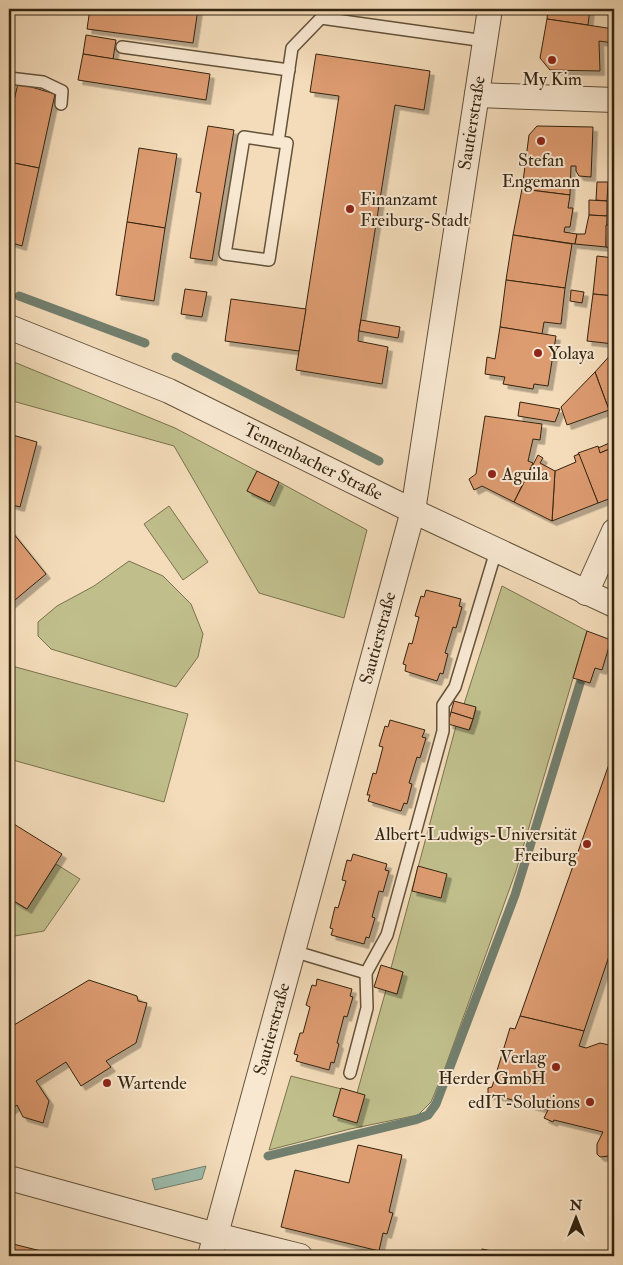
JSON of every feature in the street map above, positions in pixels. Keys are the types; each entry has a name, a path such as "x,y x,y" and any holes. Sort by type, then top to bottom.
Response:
{"street":[{"name":"Sautierstraße","path":"213,1246 413,512 490,9"},
{"path":"477,94 614,100"},
{"name":"Tennenbacher Straße","path":"9,327 169,391 413,512 614,605"},
{"path":"586,593 614,531"},
{"path":"9,1178 213,1246 300,1256"}],"lane":[{"path":"278,142 292,48 327,13 485,41"},
{"path":"122,47 289,70"},
{"path":"9,78 43,82 62,91 61,104"},
{"path":"244,137 278,142 287,143 269,260 225,254 244,137"},
{"path":"350,1073 368,1008 366,973 387,935 443,731 443,705 455,687 496,551"},
{"path":"294,951 366,973"}],"shaded area":[{"path":"9,360 175,428 257,471 247,491 269,502 279,482 367,530 344,618 259,593 174,446 9,400"},
{"path":"169,506 208,562 183,580 144,524"},
{"path":"129,561 163,576 191,604 203,634 198,657 176,687 51,649 38,636 38,622 57,606 94,586"},
{"path":"502,586 587,631 516,871 431,1102 418,1115 350,1129 269,1150 291,1076 357,1093 386,990 397,994 403,972 391,968 456,726 470,730 476,708 464,704"},
{"path":"12,666 188,714 164,802 9,759 9,680"},
{"path":"56,864 80,879 44,931 9,937 9,898 27,909"},
{"path":"206,1166 202,1179 155,1190 152,1179"}],"building":[{"path":"90,9 198,9 193,43 87,29"},
{"path":"548,9 590,9 588,25 547,19"},
{"path":"547,19 614,29 614,43 599,41 600,71 550,70 540,58"},
{"path":"86,35 116,40 113,59 83,54"},
{"path":"83,54 210,74 206,100 78,80"},
{"name":"Finanzamt Freiburg-Stadt","path":"316,54 430,71 424,110 395,105 359,331 358,341 388,347 382,384 296,370 339,96 310,92"},
{"path":"18,83 55,94 39,168 9,162 9,123"},
{"path":"208,126 234,130 212,261 190,258 201,193 196,192"},
{"path":"537,126 593,127 591,177 579,176 576,166 571,166 570,195 522,189 529,135"},
{"path":"139,148 177,154 165,228 127,222"},
{"path":"9,162 39,168 22,246 9,242"},
{"path":"597,182 608,182 607,201 596,200"},
{"path":"522,189 570,195 568,208 573,208 570,227 565,227 564,232 577,234 575,244 513,235"},
{"path":"589,200 607,201 607,216 589,215"},
{"path":"589,215 607,216 606,247 575,244 577,234 585,234"},
{"path":"127,222 165,228 154,301 116,295"},
{"path":"606,225 614,225 614,249 606,247"},
{"path":"513,235 572,244 565,288 506,280"},
{"path":"597,256 614,258 614,296 593,294"},
{"path":"506,280 565,288 561,324 544,322 542,334 500,327"},
{"path":"185,289 207,292 202,317 181,314"},
{"path":"571,290 584,292 582,303 570,301"},
{"path":"593,294 614,296 614,344 587,341"},
{"path":"231,299 306,309 299,351 225,341"},
{"path":"361,320 400,327 398,338 359,331"},
{"path":"500,327 556,336 548,386 534,384 533,389 503,384 505,377 485,374 487,357 495,359"},
{"path":"614,351 614,406 609,410 595,372"},
{"path":"595,372 609,410 567,425 561,407"},
{"path":"520,402 560,409 555,422 518,416"},
{"path":"485,416 542,424 540,440 533,439 528,461 533,463 514,502 482,486 474,490 469,479 476,474"},
{"path":"9,434 37,442 20,507 9,504"},
{"path":"614,441 614,447 600,453 598,448"},
{"path":"598,446 600,453 614,447 614,497 598,503 578,453"},
{"path":"579,454 598,503 552,521 555,471 576,462 574,456"},
{"path":"538,455 543,458 540,463 555,471 552,521 514,502"},
{"path":"257,471 279,482 270,502 247,491"},
{"path":"9,528 46,574 9,605"},
{"path":"426,590 461,599 459,606 462,607 456,628 453,627 445,653 448,654 443,674 440,673 437,681 405,671 406,665 403,664 409,643 412,644 419,617 415,616 421,596 424,597"},
{"path":"587,631 611,640 602,670 595,668 590,683 573,678"},
{"path":"454,701 476,707 473,719 451,712"},
{"path":"451,712 473,719 469,730 448,724"},
{"path":"390,720 425,730 422,737 426,738 420,758 417,757 409,783 412,784 407,804 404,803 401,811 368,801 370,795 367,795 373,773 376,774 383,747 379,746 385,726 388,727"},
{"name":"Albert-Ludwigs-Universität Freiburg","path":"614,750 614,941 584,1031 520,1016"},
{"path":"9,821 62,854 27,909 9,898"},
{"path":"353,854 387,864 385,870 389,871 383,892 379,891 372,917 375,918 369,938 366,937 364,944 331,935 333,929 330,928 335,907 338,908 346,881 342,880 347,860 351,861"},
{"path":"418,866 447,874 441,898 412,891"},
{"path":"381,965 403,972 397,994 374,987"},
{"path":"317,979 352,989 350,996 353,997 347,1017 344,1016 334,1063 331,1062 329,1070 296,1061 298,1055 294,1054 300,1033 303,1033 310,1007 306,1005 312,985 316,986"},
{"path":"89,980 137,996 138,1001 147,1003 136,1043 106,1061 111,1067 81,1086 66,1062 36,1081 49,1101 43,1123 23,1117 17,1105 9,1111 9,1028"},
{"name":"Verlag Herder GmbH","path":"520,1016 584,1031 579,1046 586,1048 600,1043 614,1046 614,1149 612,1149 610,1156 600,1157 597,1154 597,1144 603,1132 554,1120 553,1122 544,1118 548,1110 488,1095 488,1088 492,1087 510,1028 515,1029"},
{"path":"341,1088 365,1095 357,1123 333,1116"},
{"path":"358,1145 402,1155 389,1212 393,1213 387,1234 383,1233 379,1251 281,1227 295,1170 349,1183"},
{"path":"9,1243 61,1256 9,1256"},
{"path":"482,1249 492,1251 491,1256 480,1256"}],"waterway":[{"path":"19,296 145,343"},
{"path":"176,357 379,461"},
{"path":"268,1156 415,1120 428,1115 436,1104 515,895 581,680"}],"place":[{"name":"My Kim","path":"552,60"},
{"name":"Stefan Engemann","path":"541,141"},
{"name":"Finanzamt Freiburg-Stadt","path":"350,209"},
{"name":"Yolaya","path":"538,353"},
{"name":"Aguila","path":"492,474"},
{"name":"Albert-Ludwigs-Universität Freiburg","path":"587,844"},
{"name":"Verlag Herder GmbH","path":"556,1067"},
{"name":"Wartende","path":"107,1083"},
{"name":"edIT-Solutions","path":"590,1102"}]}
